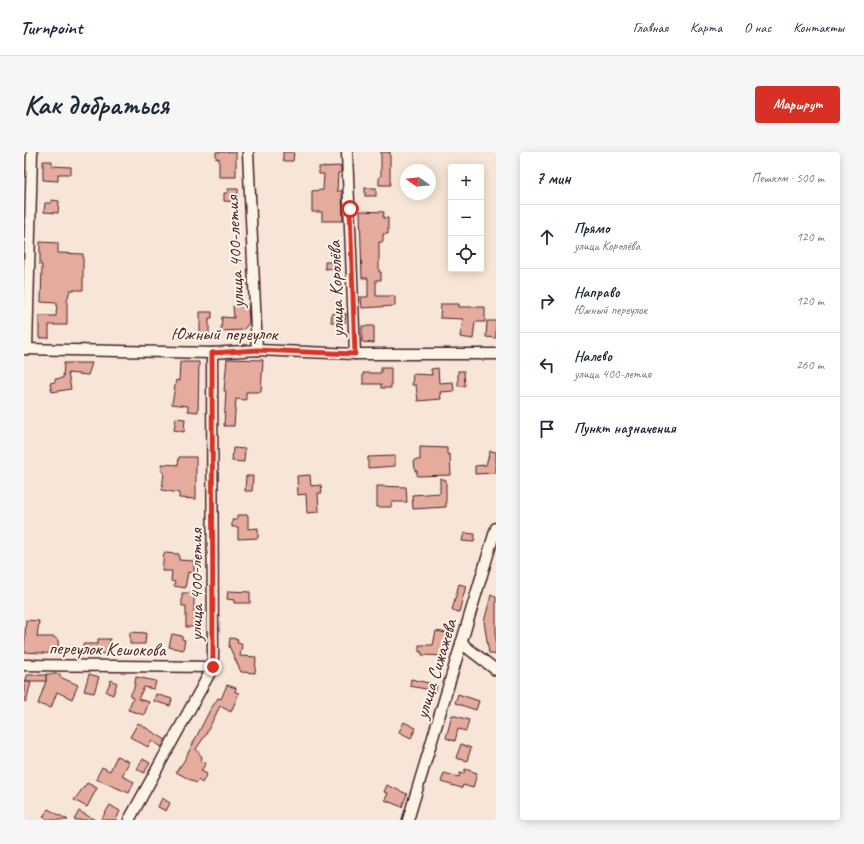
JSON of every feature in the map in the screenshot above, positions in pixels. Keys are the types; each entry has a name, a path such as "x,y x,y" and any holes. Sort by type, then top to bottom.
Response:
{"street":[{"path":"26,349 32,152"},
{"name":"улица 400-летия","path":"248,152 257,350"},
{"name":"улица Королёва","path":"347,152 355,354"},
{"name":"Южный переулок","path":"26,349 212,353 257,350 355,354 496,354"},
{"name":"улица 400-летия","path":"130,820 213,667 212,353"},
{"name":"улица Сижажева","path":"408,820 496,528"},
{"path":"461,643 496,670"},
{"name":"переулок Кешокова","path":"24,665 213,667"}],"building":[{"path":"216,152 236,152 236,177 219,177 219,158 216,159"},
{"path":"283,152 294,152 293,161 283,161"},
{"path":"381,152 390,152 390,185 379,185 379,177 381,176"},
{"path":"43,161 52,161 52,166 71,167 71,174 58,174 58,181 43,180"},
{"path":"341,166 341,173 338,173 337,191 342,191 343,221 322,221 322,212 312,212 312,191 323,190 324,174 319,174 319,167"},
{"path":"365,188 376,188 376,196 365,196"},
{"path":"228,189 238,189 238,202 224,201 224,193 228,193"},
{"path":"51,200 59,201 58,213 44,212 45,203 51,203"},
{"path":"360,211 384,212 383,218 388,218 388,234 383,234 383,242 379,242 379,272 381,272 381,280 376,280 376,296 395,296 395,306 362,308 361,297 368,297 368,278 362,278"},
{"path":"40,242 58,243 58,253 83,254 83,290 70,290 67,301 67,325 49,325 49,338 39,338 39,316 56,316 57,303 41,302 42,265 40,265"},
{"path":"325,262 339,262 339,268 325,269"},
{"path":"441,304 459,304 459,307 485,307 485,322 475,322 473,339 460,337 463,319 440,318"},
{"path":"248,305 249,323 245,328 242,330 221,331 222,317 234,318 233,306"},
{"path":"335,309 342,310 341,313 346,314 345,323 331,322 332,313 335,314"},
{"path":"200,312 212,312 212,318 209,318 209,336 200,336"},
{"path":"487,321 496,321 496,338 486,337"},
{"path":"362,326 374,326 374,343 362,342"},
{"path":"227,359 263,360 261,392 246,392 246,400 236,399 234,426 224,426 226,391 224,391"},
{"path":"180,362 199,362 198,412 188,411 188,406 172,404 176,380 179,381"},
{"path":"64,363 92,363 88,375 68,373 71,389 52,392 50,383 55,382 55,379 63,378"},
{"path":"381,368 391,368 391,388 381,388 381,384 363,384 363,373 381,373"},
{"path":"438,368 439,383 453,382 454,391 440,392 441,399 418,401 416,385 412,385 413,374 432,375 431,369"},
{"path":"458,371 464,371 465,386 458,386"},
{"path":"176,418 185,419 184,432 174,430"},
{"path":"420,447 447,448 447,454 450,455 451,475 417,476 414,460 420,460"},
{"path":"233,448 245,449 244,462 232,461"},
{"path":"490,451 496,452 496,473 475,474 475,466 486,465"},
{"path":"395,456 395,466 368,468 368,457"},
{"path":"179,457 196,457 196,499 179,498 179,493 162,490 164,472 162,472 162,464 178,465"},
{"path":"310,475 311,486 321,485 322,493 318,493 319,512 307,513 306,494 298,495 297,476"},
{"path":"246,476 253,476 252,491 245,491"},
{"path":"440,478 446,480 446,507 413,509 412,495 440,493"},
{"path":"377,486 406,487 407,502 392,502 391,507 377,507"},
{"path":"237,515 248,515 248,529 258,528 258,538 238,539 238,527 232,527 232,520 237,520"},
{"path":"464,533 475,534 474,542 462,541"},
{"path":"164,553 179,554 179,560 194,561 194,573 188,572 185,588 174,586 175,582 171,581 172,571 162,571"},
{"path":"459,584 466,586 459,612 452,610"},
{"path":"228,591 250,592 250,603 234,603 234,600 227,599"},
{"path":"182,593 194,593 194,627 186,627 186,606 182,606"},
{"path":"491,595 496,597 496,655 489,653 484,622"},
{"path":"26,620 39,621 37,637 54,637 58,640 59,654 24,652"},
{"path":"436,631 447,633 444,646 449,647 447,656 422,655 422,652 419,652 419,645 433,645"},
{"path":"130,632 146,633 145,644 130,644"},
{"path":"172,634 182,636 182,639 185,640 183,650 169,647"},
{"path":"230,638 238,639 237,643 242,644 240,656 256,657 255,673 241,672 229,646"},
{"path":"98,639 110,639 110,654 83,653 83,644 98,644"},
{"path":"46,674 60,674 60,677 78,685 72,699 57,692 51,708 38,704 46,681"},
{"path":"89,674 99,677 94,693 84,691"},
{"path":"27,675 46,675 46,681 26,681"},
{"path":"136,677 156,681 154,689 144,687 138,699 149,702 144,715 128,710 133,698 130,696 134,688"},
{"path":"411,679 437,685 436,691 410,686"},
{"path":"24,680 31,682 26,702 24,701"},
{"path":"111,680 117,683 113,695 106,692"},
{"path":"227,685 236,688 235,692 239,693 231,712 220,706 205,736 196,749 202,757 201,761 206,763 201,771 207,774 202,783 198,780 196,783 176,772 184,761 210,710 218,698 221,699"},
{"path":"156,694 172,699 170,706 154,701"},
{"path":"458,694 479,701 476,710 455,703"},
{"path":"452,715 469,720 466,731 458,729 455,741 446,738"},
{"path":"404,722 416,728 411,738 399,732"},
{"path":"138,723 166,740 162,747 152,741 148,747 130,737"},
{"path":"461,744 471,748 467,761 456,758"},
{"path":"117,756 129,762 122,776 134,782 129,793 96,779 102,767 110,771"},
{"path":"143,759 150,763 144,773 137,769"},
{"path":"465,769 477,773 473,788 463,785 462,788 441,782 444,773 459,777 460,773 464,774"},
{"path":"87,783 97,788 87,807 74,800"},
{"path":"387,785 407,794 402,807 385,800 388,793 384,792"},
{"path":"162,798 170,803 166,811 158,807"},
{"path":"110,805 120,811 116,820 101,820"},
{"path":"48,809 68,820 49,820 43,817"},
{"path":"79,811 95,820 74,820"}],"route":[{"path":"213,667 212,353 257,350 355,354 350,209"}]}
